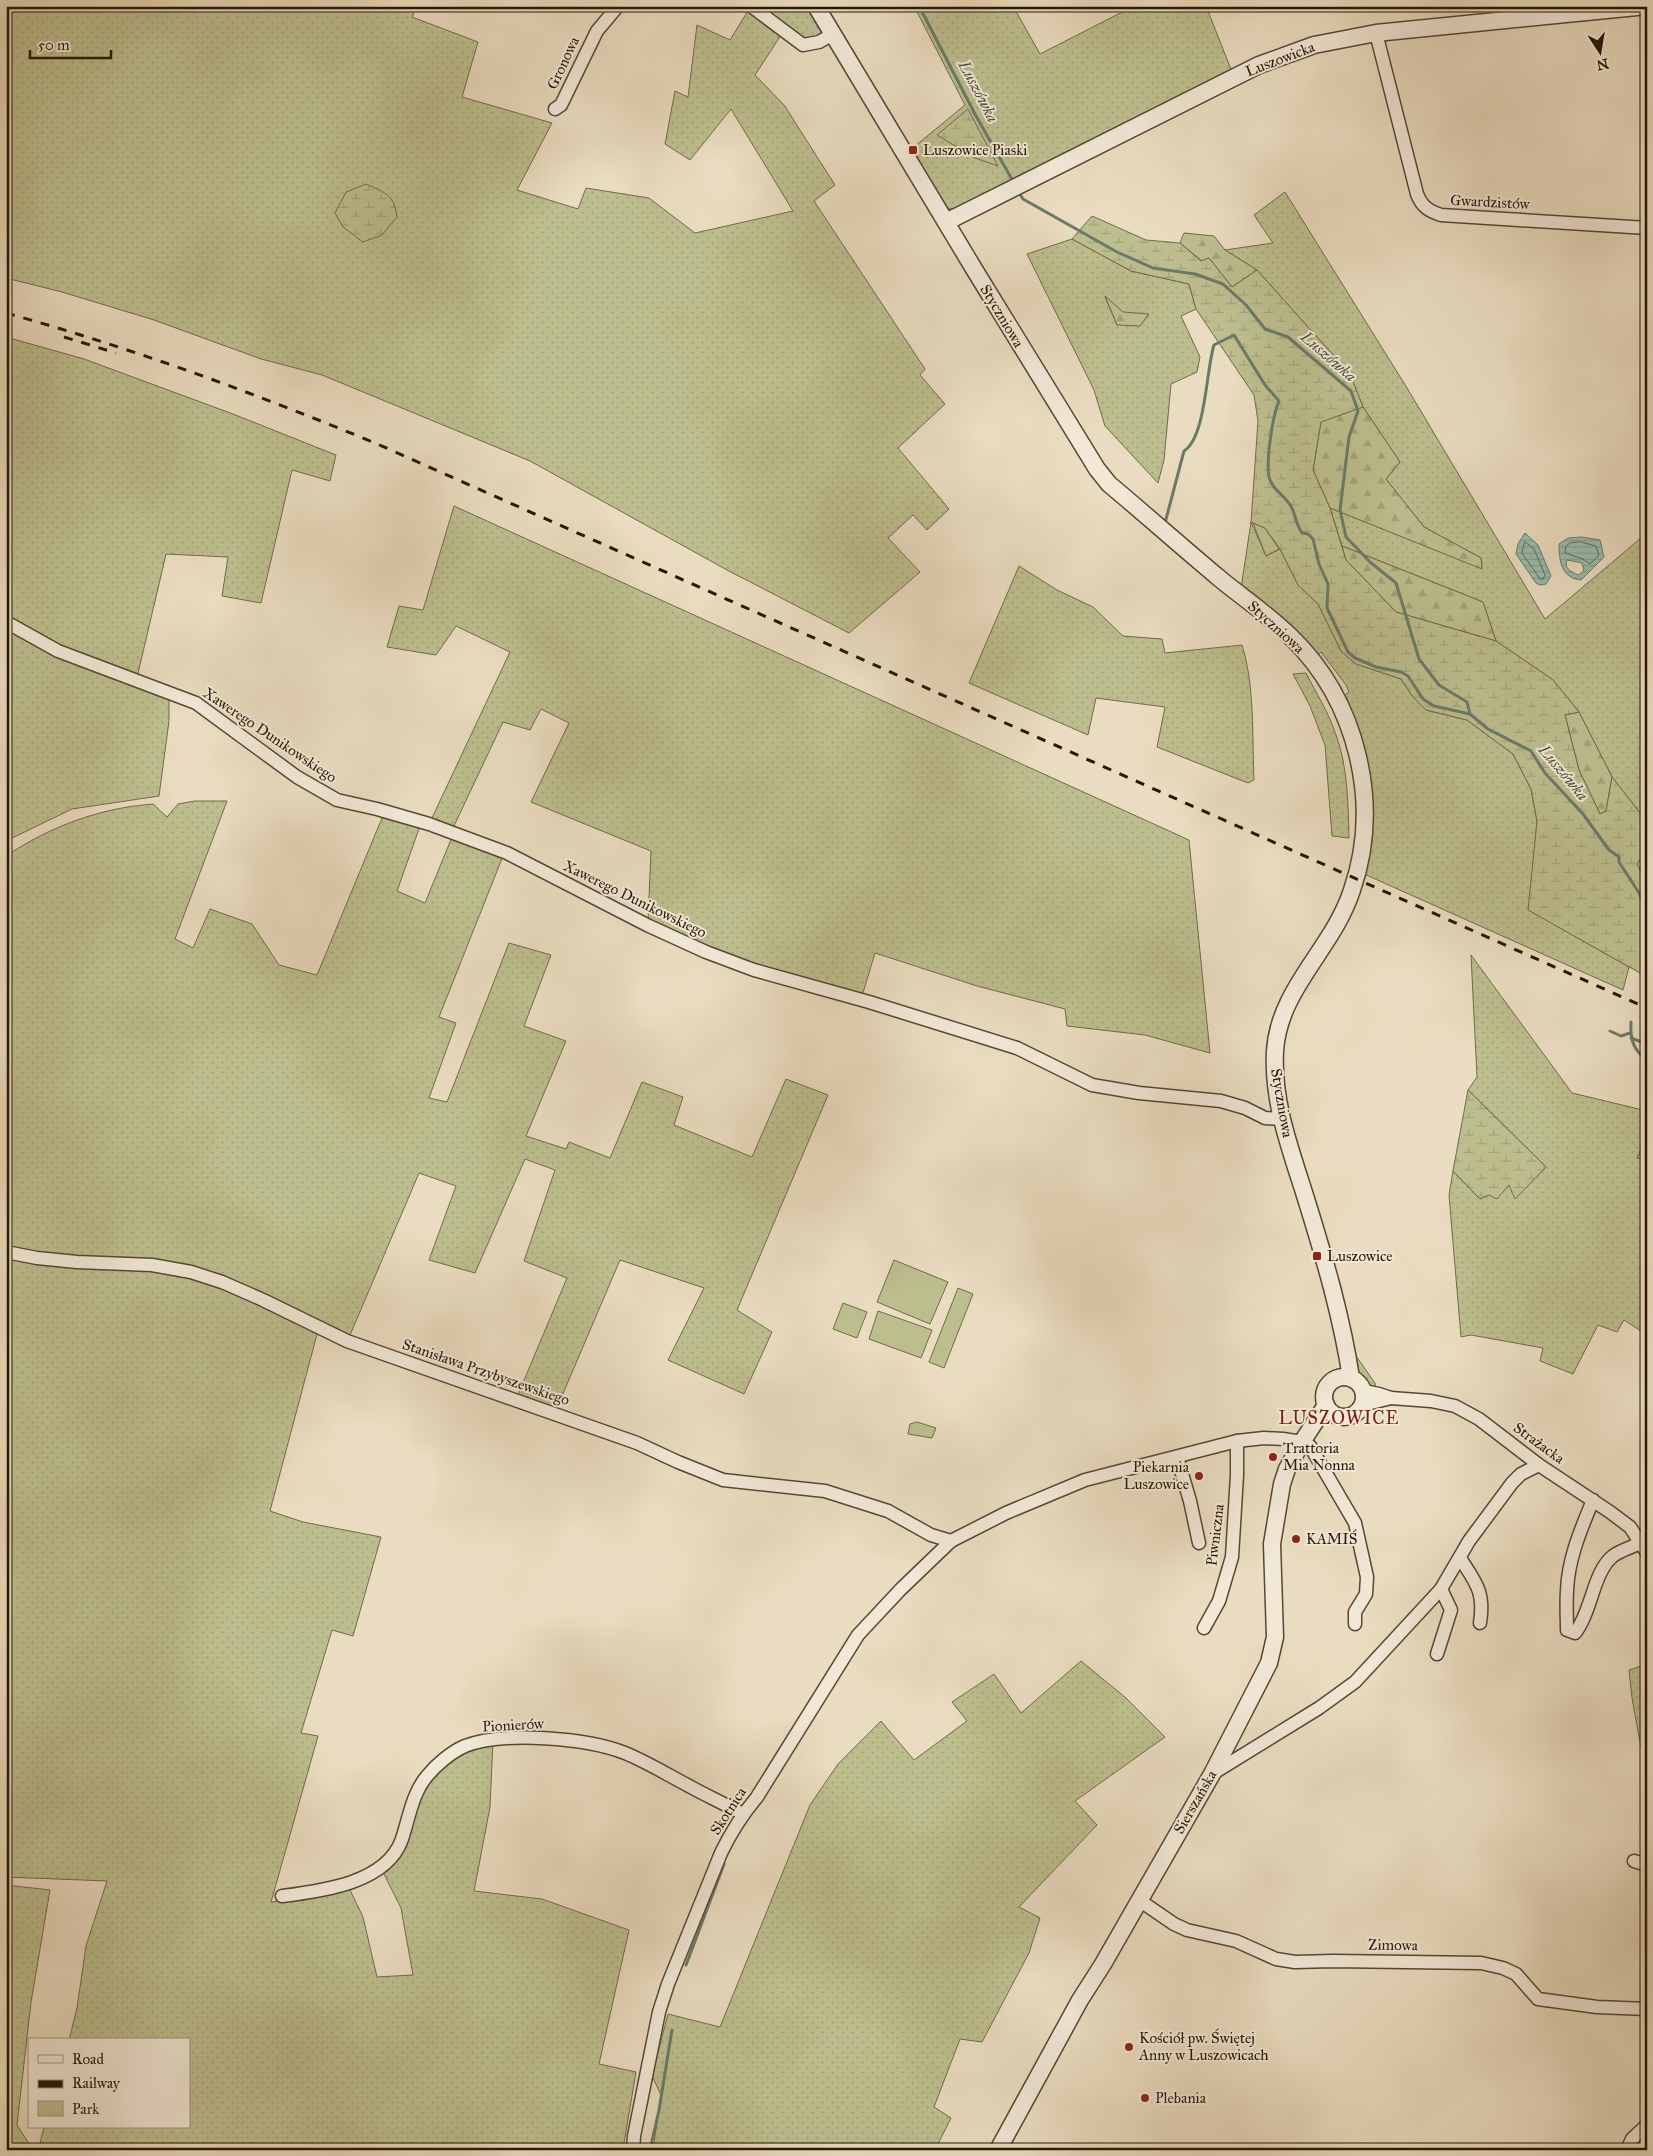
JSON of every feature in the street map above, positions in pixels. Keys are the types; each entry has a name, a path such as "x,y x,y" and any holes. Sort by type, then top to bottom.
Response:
{"street":[{"name":"Gronowa","path":"555,109 561,105 597,31 618,6"},
{"path":"751,6 803,45 819,42 833,34"},
{"name":"Styczniowa","path":"816,6 1086,452 1109,484 1233,590 1291,636 1320,670 1345,716 1360,763 1363,779 1366,809 1365,830 1353,888 1344,910 1327,942 1297,986 1280,1020 1276,1041 1275,1065 1282,1119 1336,1298 1345,1350 1345,1378"},
{"name":"Luszowicka","path":"946,222 1259,65 1314,45 1376,33 1647,6"},
{"name":"Gwardzistów","path":"1376,33 1417,194 1421,204 1427,209 1441,216 1647,228"},
{"name":"Xawerego Dunikowskiego","path":"6,622 58,651 196,703 296,777 337,800 429,824 506,853 649,926 714,955 754,970 869,1002 1017,1048 1092,1085 1146,1094 1221,1101 1245,1108 1265,1118 1282,1119"},
{"name":"Stanisława Przybyszewskiego","path":"6,1252 37,1258 77,1262 152,1265 192,1272 222,1282 263,1300 347,1341 628,1439 723,1480 825,1491 888,1511 931,1535 951,1541"},
{"path":"1345,1378 1361,1386 1363,1398 1356,1413 1347,1417 1332,1411 1324,1394 1329,1383 1345,1378"},
{"name":"Strażacka","path":"1363,1398 1431,1401 1455,1406 1479,1419 1539,1465 1630,1527 1644,1547"},
{"path":"1332,1411 1306,1436 1355,1523 1367,1577 1366,1594 1356,1612 1355,1624"},
{"name":"Skotnica","path":"633,2150 651,2049 668,1984 721,1853 743,1814 757,1797 858,1635 901,1589 951,1541 1006,1513 1085,1480 1237,1441 1306,1436"},
{"name":"Sierszańska","path":"998,2150 1080,2000 1103,1964 1212,1774 1251,1700 1273,1650 1275,1623 1272,1544 1282,1484 1287,1469 1306,1436"},
{"name":"Piwniczna","path":"1204,1628 1219,1601 1232,1557 1237,1441"},
{"path":"1177,1457 1190,1501 1199,1543"},
{"path":"1212,1774 1319,1708 1355,1682 1441,1589 1479,1526 1512,1483 1521,1474 1539,1465"},
{"path":"1593,1500 1584,1520 1570,1563 1566,1590 1567,1630 1575,1633 1582,1624 1590,1606 1600,1572 1613,1556 1644,1547"},
{"path":"1460,1558 1478,1585 1482,1607 1480,1623"},
{"path":"1436,1654 1451,1610 1441,1589"},
{"name":"Pionierów","path":"282,1896 326,1891 346,1884 381,1867 395,1856 402,1841 415,1796 434,1768 464,1746 492,1740 556,1740 601,1746 640,1760 743,1814"},
{"path":"1634,1861 1647,1865"},
{"name":"Zimowa","path":"1139,1900 1174,1924 1187,1930 1236,1941 1276,1959 1295,1962 1487,1964 1516,1974 1538,1999 1597,2007 1647,2009"},
{"path":"1627,2150 1632,2139 1647,2125"}],"green space":[{"path":"6,6 417,6 412,17 478,42 462,97 552,123 517,190 578,209 586,188 649,198 695,233 793,211 731,109 690,160 665,144 675,91 688,97 697,25 730,40 751,6 807,6 823,33 815,40 806,39 787,26 755,75 784,105 835,185 814,201 925,369 920,375 945,404 898,448 949,509 927,530 913,515 888,538 920,572 849,633 727,570 530,461 322,375 261,359 154,320 62,292 6,278"},
{"path":"914,6 1013,6 1040,54 1134,6 1206,6 1232,72 959,207 951,209 945,207 917,159 918,154 915,146 965,105"},
{"path":"968,109 998,166 975,158 937,135"},
{"path":"366,184 383,192 391,199 396,209 397,217 382,235 363,242 343,227 335,213 346,192"},
{"path":"1285,192 1407,388 1545,619 1647,533 1647,822 1612,777 1579,712 1553,680 1496,641 1483,602 1342,546 1330,508 1482,568 1481,558 1424,527 1386,479 1400,462 1363,407 1350,374 1257,270 1225,250 1273,243 1254,215"},
{"path":"1092,216 1146,240 1180,243 1201,261 1209,258 1232,287 1257,270 1350,374 1363,407 1321,422 1313,470 1330,508 1346,560 1396,612 1496,641 1553,680 1579,712 1565,715 1579,770 1600,814 1606,811 1612,777 1647,822 1647,849 1637,864 1643,876 1647,879 1647,977 1528,910 1537,821 1531,789 1513,754 1467,720 1426,710 1413,697 1401,679 1356,664 1341,651 1318,604 1298,585 1280,549 1265,528 1251,522 1258,421 1254,395 1196,309 1189,284 1131,271 1072,239"},
{"path":"1184,233 1214,236 1225,250 1257,270 1232,287 1209,258 1202,261 1180,243"},
{"path":"1072,239 1131,271 1189,284 1196,309 1181,316 1200,357 1197,372 1171,384 1164,460 1158,483 1105,426 1094,390 1027,254","holes":["1105,297 1123,312 1117,325"]},
{"path":"1105,296 1123,312 1149,314 1140,326 1117,325"},
{"path":"6,337 84,359 233,414 336,455 330,481 292,470 261,603 222,596 228,557 166,554 136,682 169,694 169,721 159,796 72,809 6,841"},
{"path":"1363,407 1400,462 1386,479 1424,527 1481,558 1482,569 1330,508 1313,470 1321,421"},
{"path":"454,506 1189,840 1210,1053 1145,1035 1067,1026 1065,1009 977,986 875,953 862,996 759,967 648,920 651,851 531,802 569,723 541,709 530,730 503,722 453,828 431,820 510,652 456,626 436,655 387,647 399,606 423,610"},
{"path":"1251,522 1266,556 1280,549 1298,585 1318,604 1341,651 1356,664 1401,679 1413,697 1426,710 1467,720 1513,754 1531,789 1537,821 1529,910 1629,967 1623,990 1364,874 1359,736 1344,696 1349,692 1346,685 1321,652 1317,656 1241,588"},
{"path":"1253,523 1265,528 1279,549 1266,556"},
{"path":"1342,546 1483,602 1496,641 1396,612 1346,560"},
{"path":"1019,566 1057,590 1093,607 1123,636 1162,639 1165,653 1242,645 1251,695 1254,780 1248,783 1157,747 1165,707 1096,698 1088,735 969,683"},
{"path":"1306,673 1330,719 1340,747 1347,786 1349,838 1332,836 1325,745 1310,706 1293,674"},
{"path":"1579,712 1612,777 1606,811 1600,814 1579,770 1565,715"},
{"path":"195,801 227,801 175,939 193,948 210,909 252,924 279,965 317,975 382,818 420,826 397,891 425,903 452,837 503,856 439,1017 456,1023 429,1098 447,1102 509,943 551,955 524,1026 566,1041 526,1136 566,1149 569,1142 610,1158 642,1082 683,1097 674,1125 752,1157 786,1079 828,1095 737,1310 772,1332 744,1394 668,1360 704,1288 620,1260 556,1410 517,1397 567,1278 524,1261 555,1170 525,1159 475,1273 429,1260 456,1186 419,1173 350,1335 320,1323 270,1511 303,1522 381,1537 353,1636 332,1630 301,1733 318,1736 271,1902 328,1895 349,1888 363,1917 377,1977 413,1975 401,1908 383,1872 415,1802 437,1772 450,1759 466,1748 493,1741 490,1807 474,1891 542,1899 629,1930 599,2064 636,2072 623,2149 553,2144 429,2145 428,2150 42,2150 40,2143 44,2128 190,2128 190,2038 70,2038 77,2008 86,1946 107,1881 6,1877 6,856 58,827 95,814 153,804 167,817 178,804"},
{"path":"1647,849 1647,879 1643,876 1637,864"},
{"path":"1471,955 1572,1093 1647,1111 1647,1137 1637,1158 1647,1159 1647,1335 1624,1320 1617,1332 1598,1325 1573,1374 1540,1361 1543,1348 1471,1335 1461,1337 1449,1195 1453,1171 1480,1199 1546,1167 1468,1090 1477,1077"},
{"path":"1468,1090 1546,1167 1515,1199 1509,1185 1497,1199 1489,1195 1480,1199 1453,1171"},
{"path":"1647,1137 1647,1159 1637,1158"},
{"path":"894,1260 948,1282 930,1324 877,1302"},
{"path":"958,1288 973,1294 944,1368 929,1362"},
{"path":"843,1303 867,1312 857,1338 833,1329"},
{"path":"878,1311 932,1330 921,1358 869,1339"},
{"path":"1353,1356 1356,1356 1375,1383 1376,1390 1360,1381 1356,1374"},
{"path":"917,1422 936,1428 932,1438 908,1434 910,1424"},
{"path":"1081,1661 1126,1698 1165,1737 1075,1801 1097,1825 1019,1907 1040,1918 1029,1953 982,2042 960,2039 934,2107 951,2118 935,2150 653,2150 661,2095 652,2076 668,2014 720,2027 810,1805 838,1764 881,1721 914,1760 967,1721 952,1702 994,1674 1021,1713"},
{"path":"1647,1664 1647,1751 1642,1753 1629,1670"},
{"path":"6,1885 50,1890 31,2002 17,2125 33,2150 6,2150"}],"water":[{"path":"1525,533 1538,545 1551,576 1546,584 1540,585 1536,583 1516,554 1518,544"},
{"path":"1581,537 1600,540 1604,557 1581,580 1569,576 1562,568 1559,544 1568,538","holes":["1567,560 1582,563 1584,571 1578,575 1566,566"]}],"waterway":[{"name":"Luszówka","path":"919,6 976,116 1014,183"},
{"name":"Luszówka","path":"1018,191 1023,199 1117,252 1153,268 1195,274 1223,284 1246,305 1265,329 1288,337 1351,391 1358,411 1349,437 1340,510 1346,537 1370,562 1396,583 1419,659 1439,685 1467,702 1470,714 1488,729 1531,751 1545,773 1583,814 1609,850 1619,857 1619,862 1639,893 1647,912"},
{"path":"1165,523 1184,451 1197,432 1201,418 1214,345 1234,335 1265,385 1279,401 1270,439 1269,477 1273,486 1290,504 1302,533 1308,534 1313,539 1319,564 1328,584 1327,608 1348,652 1355,658 1376,667 1401,672 1408,676 1423,699 1434,706 1470,714"},
{"path":"1631,1022 1633,1044 1638,1052 1647,1060"},
{"path":"1610,1031 1621,1036 1630,1033"},
{"path":"1631,1038 1647,1044"},
{"path":"686,1965 724,1864"},
{"path":"650,2150 659,2110 672,2030"}],"railway":[{"path":"6,313 100,341 192,372 375,443 1647,1008"},
{"path":"64,337 116,353"}],"place":[{"name":"Luszowice Piaski","path":"913,150"},
{"name":"Luszowice","path":"1317,1256"},
{"name":"Trattoria Mia Nonna","path":"1273,1457"},
{"name":"Piekarnia Luszowice","path":"1199,1476"},
{"name":"KAMIŚ","path":"1296,1539"},
{"name":"Kościół pw. Świętej Anny w Luszowicach","path":"1129,2047"},
{"name":"Plebania","path":"1145,2098"}],"district":[{"name":"LUSZOWICE","path":"1339,1418"}]}
